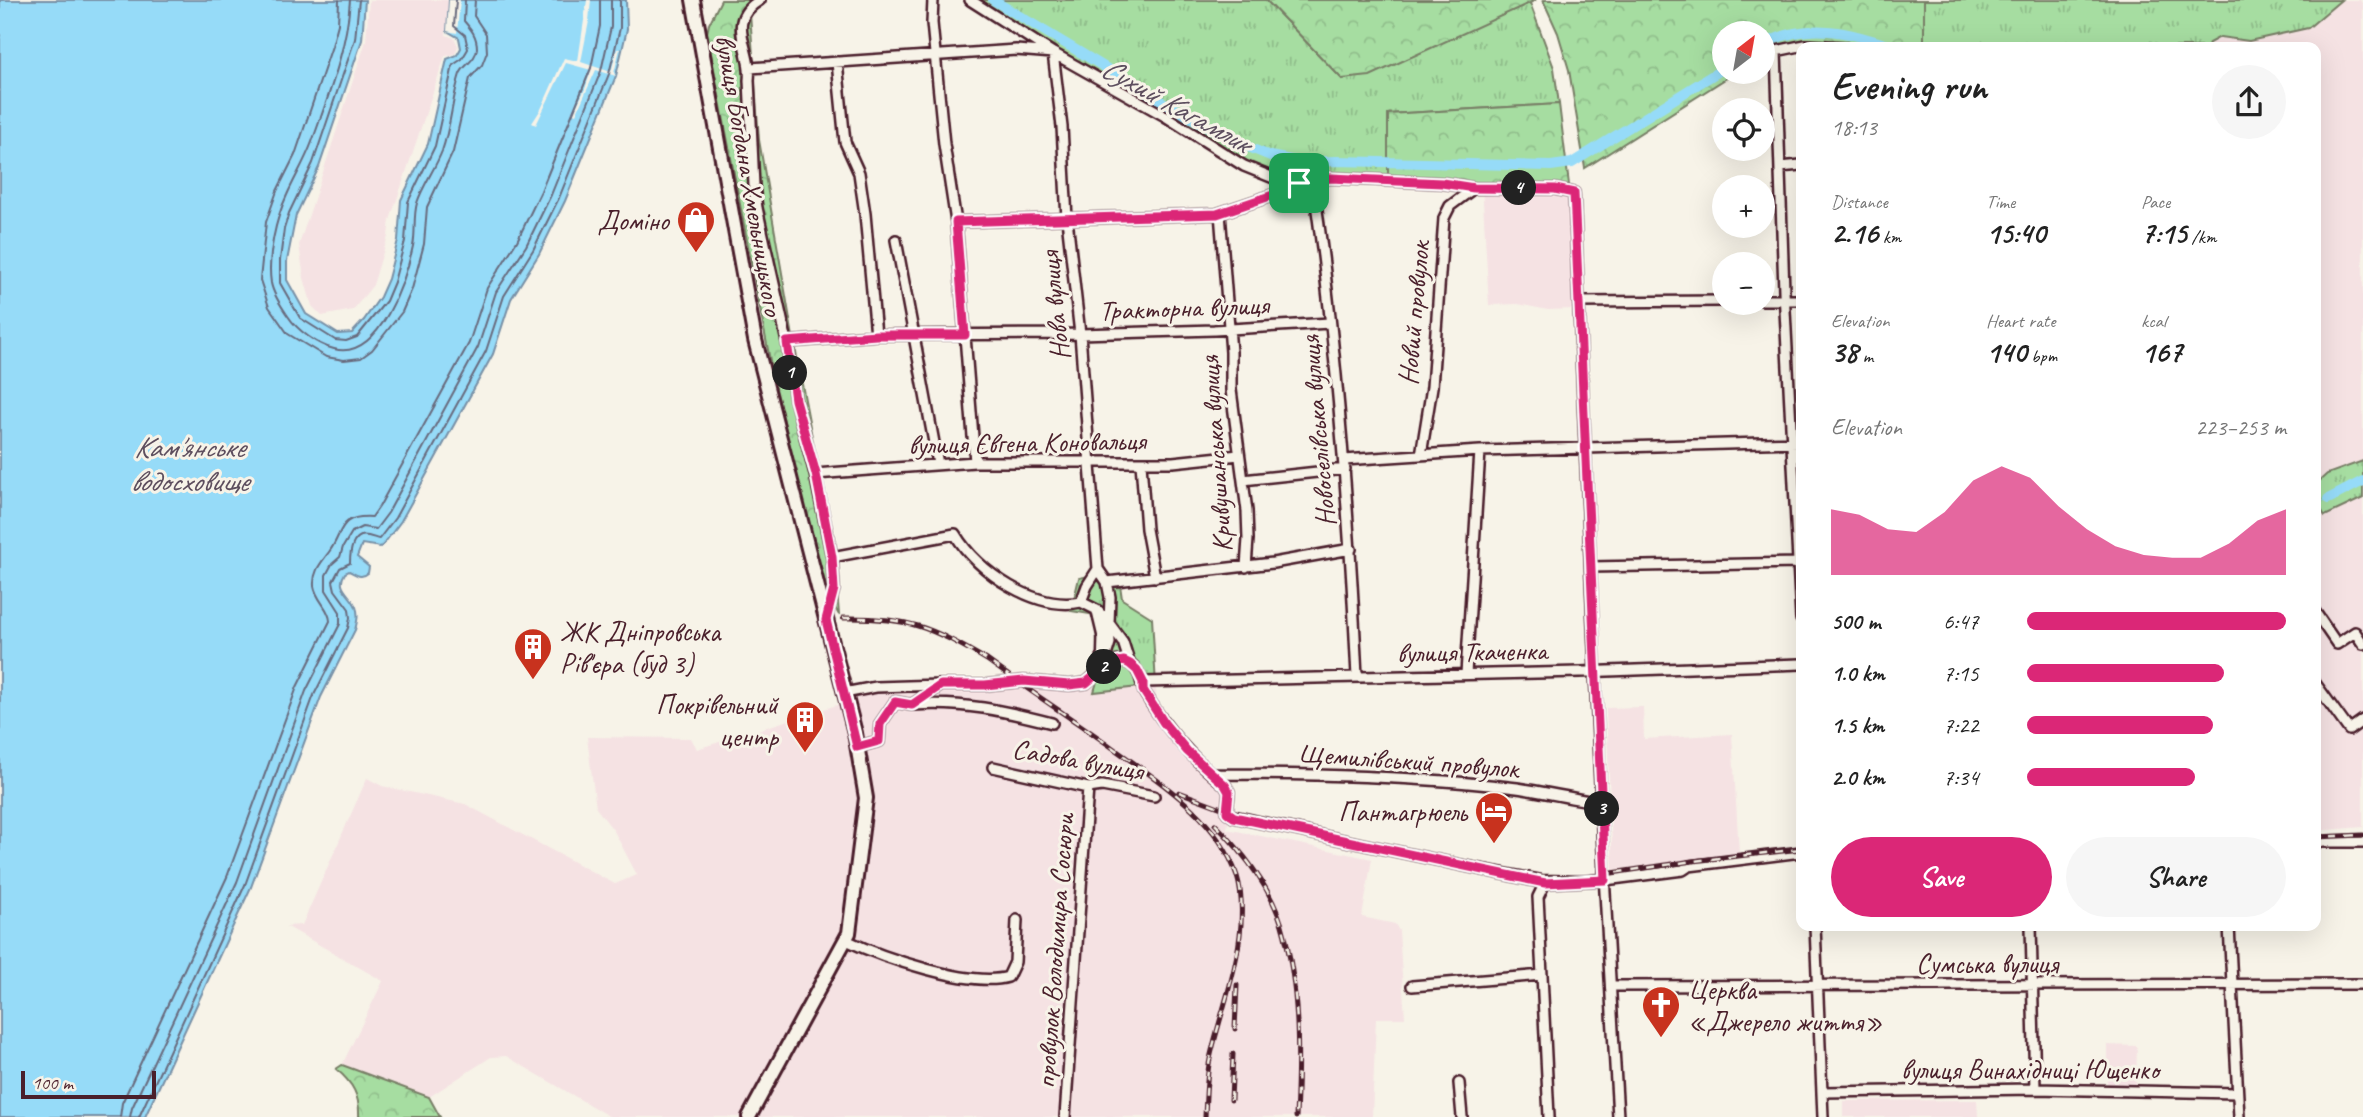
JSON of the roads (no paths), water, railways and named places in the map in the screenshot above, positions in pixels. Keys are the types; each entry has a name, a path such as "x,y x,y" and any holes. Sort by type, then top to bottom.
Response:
{"main road":[{"name":"вулиця Богдана Хмельницького","path":"693,0 755,340 844,692 866,798 849,933 749,1117"}],"street":[{"path":"760,0 747,8 742,17 741,31 750,68 754,186 787,342 795,400 816,474 832,557 834,589 826,620"},
{"path":"933,0 932,23 944,144 956,222 975,462"},
{"path":"970,0 1053,53 1165,116 1244,166 1281,181 1299,183 1331,178 1362,178 1442,183 1474,188 1555,189 1574,193 1618,1117"},
{"path":"1796,47 1776,51 1784,300 1796,432"},
{"path":"750,68 1016,50 1053,53"},
{"name":"Нова вулиця","path":"1053,53 1062,127 1067,219 1080,334 1098,569"},
{"path":"837,62 845,142 859,173 865,214 876,335"},
{"path":"1780,167 1796,165"},
{"name":"Новоселівська вулиця","path":"1313,182 1323,250 1344,464 1357,676"},
{"path":"956,222 1195,216 1220,213 1276,194 1299,183"},
{"name":"Новий провулок","path":"1421,454 1433,375 1444,218 1450,206 1474,188"},
{"name":"Кривушанська вулиця","path":"1220,213 1231,390 1248,539 1246,567"},
{"path":"896,240 937,464"},
{"path":"1579,302 1712,300"},
{"path":"1775,300 1796,300"},
{"name":"Тракторна вулиця","path":"787,342 876,335 1080,334 1229,330 1330,323"},
{"path":"1243,480 1421,454 1796,443"},
{"path":"1466,674 1480,451"},
{"name":"вулиця Євгена Коновальця","path":"816,474 975,462 1173,463 1239,455"},
{"path":"1141,463 1146,529 1155,577"},
{"path":"832,557 955,534 964,550 986,571 1009,587 1067,605 1081,602 1097,610 1123,642 1130,664 1143,682 1143,690 1164,723 1187,751 1225,785 1229,792 1227,812 1234,817 1545,883 1605,880 1796,853"},
{"path":"1107,582 1246,567 1351,549"},
{"path":"1591,567 1796,563"},
{"path":"1081,602 1098,569 1107,582 1110,597 1110,643 1102,669"},
{"path":"1097,610 1103,637 1102,669"},
{"path":"2321,621 2337,644 2355,632 2363,645"},
{"path":"844,692 876,687 985,685 1024,681 1069,685 1086,683 1102,669 1117,662 1130,664"},
{"name":"вулиця Ткаченка","path":"1143,682 1796,664"},
{"path":"912,705 941,685"},
{"path":"857,747 879,741 880,724 907,686"},
{"path":"2321,691 2349,730 2363,720"},
{"path":"895,702 912,705 964,704 993,708 1052,723"},
{"name":"Садова вулиця","path":"993,767 1088,788 1102,786 1154,796"},
{"name":"Щемилівський провулок","path":"1212,774 1349,776 1481,785 1602,803"},
{"name":"провулок Володимира Сосюри","path":"1065,1117 1088,788"},
{"path":"2321,842 2363,842"},
{"path":"1545,883 1538,897 1549,1117"},
{"path":"846,940 873,953 905,963 980,980 997,981 1009,977 1015,962 1017,920"},
{"path":"1815,931 1823,1117"},
{"path":"2031,931 2035,1090"},
{"path":"2230,931 2239,1117"},
{"path":"1412,986 1542,975"},
{"name":"Сумська вулиця","path":"1612,986 2363,984"},
{"path":"1459,1083 1462,1117"},
{"name":"вулиця Винахідниці Ющенко","path":"1822,1092 2035,1090 2237,1093"}],"water":[{"name":"Кам'янське водосховище","path":"0,0 365,0 362,40 319,167 296,215 287,261 287,280 306,314 338,334 352,333 364,320 380,297 388,279 398,240 401,200 428,144 447,59 457,55 461,48 459,38 447,31 449,0 626,0 627,29 616,76 565,201 539,254 511,299 493,354 401,521 380,547 362,544 357,557 369,567 368,573 361,576 349,571 342,578 343,587 357,610 355,630 321,697 251,887 145,1117 0,1117"}],"waterway":[{"name":"Сухий Кагамлик","path":"993,0 1166,104 1236,142 1270,156 1301,162 1551,166 1572,163 1712,76"},
{"name":"Сухий Кагамлик","path":"1775,39 1796,33 1828,31 1878,42"},
{"path":"2328,499 2363,481"}],"railway":[{"path":"843,618 866,618 919,626 950,639 987,660 1168,788 1186,803 1216,836 1237,876 1241,894 1241,918 1236,958 1209,1066 1205,1117"},
{"path":"1179,792 1227,810 1424,854 1542,876 1585,877 1796,850"},
{"path":"1215,824 1236,846 1254,871 1270,897 1282,925 1295,996 1298,1045 1296,1117"},
{"path":"2321,837 2363,835"},
{"path":"1235,1029 1237,985"},
{"path":"1231,1100 1233,1054"}],"place":[{"name":"Доміно","path":"696,254"},
{"name":"ЖК Дніпровська Рів'єра (буд 3)","path":"533,681"},
{"name":"Покрівельний центр","path":"805,754"},
{"name":"Пантагрюель","path":"1494,845"},
{"name":"Церква «Джерело життя»","path":"1661,1039"}]}
